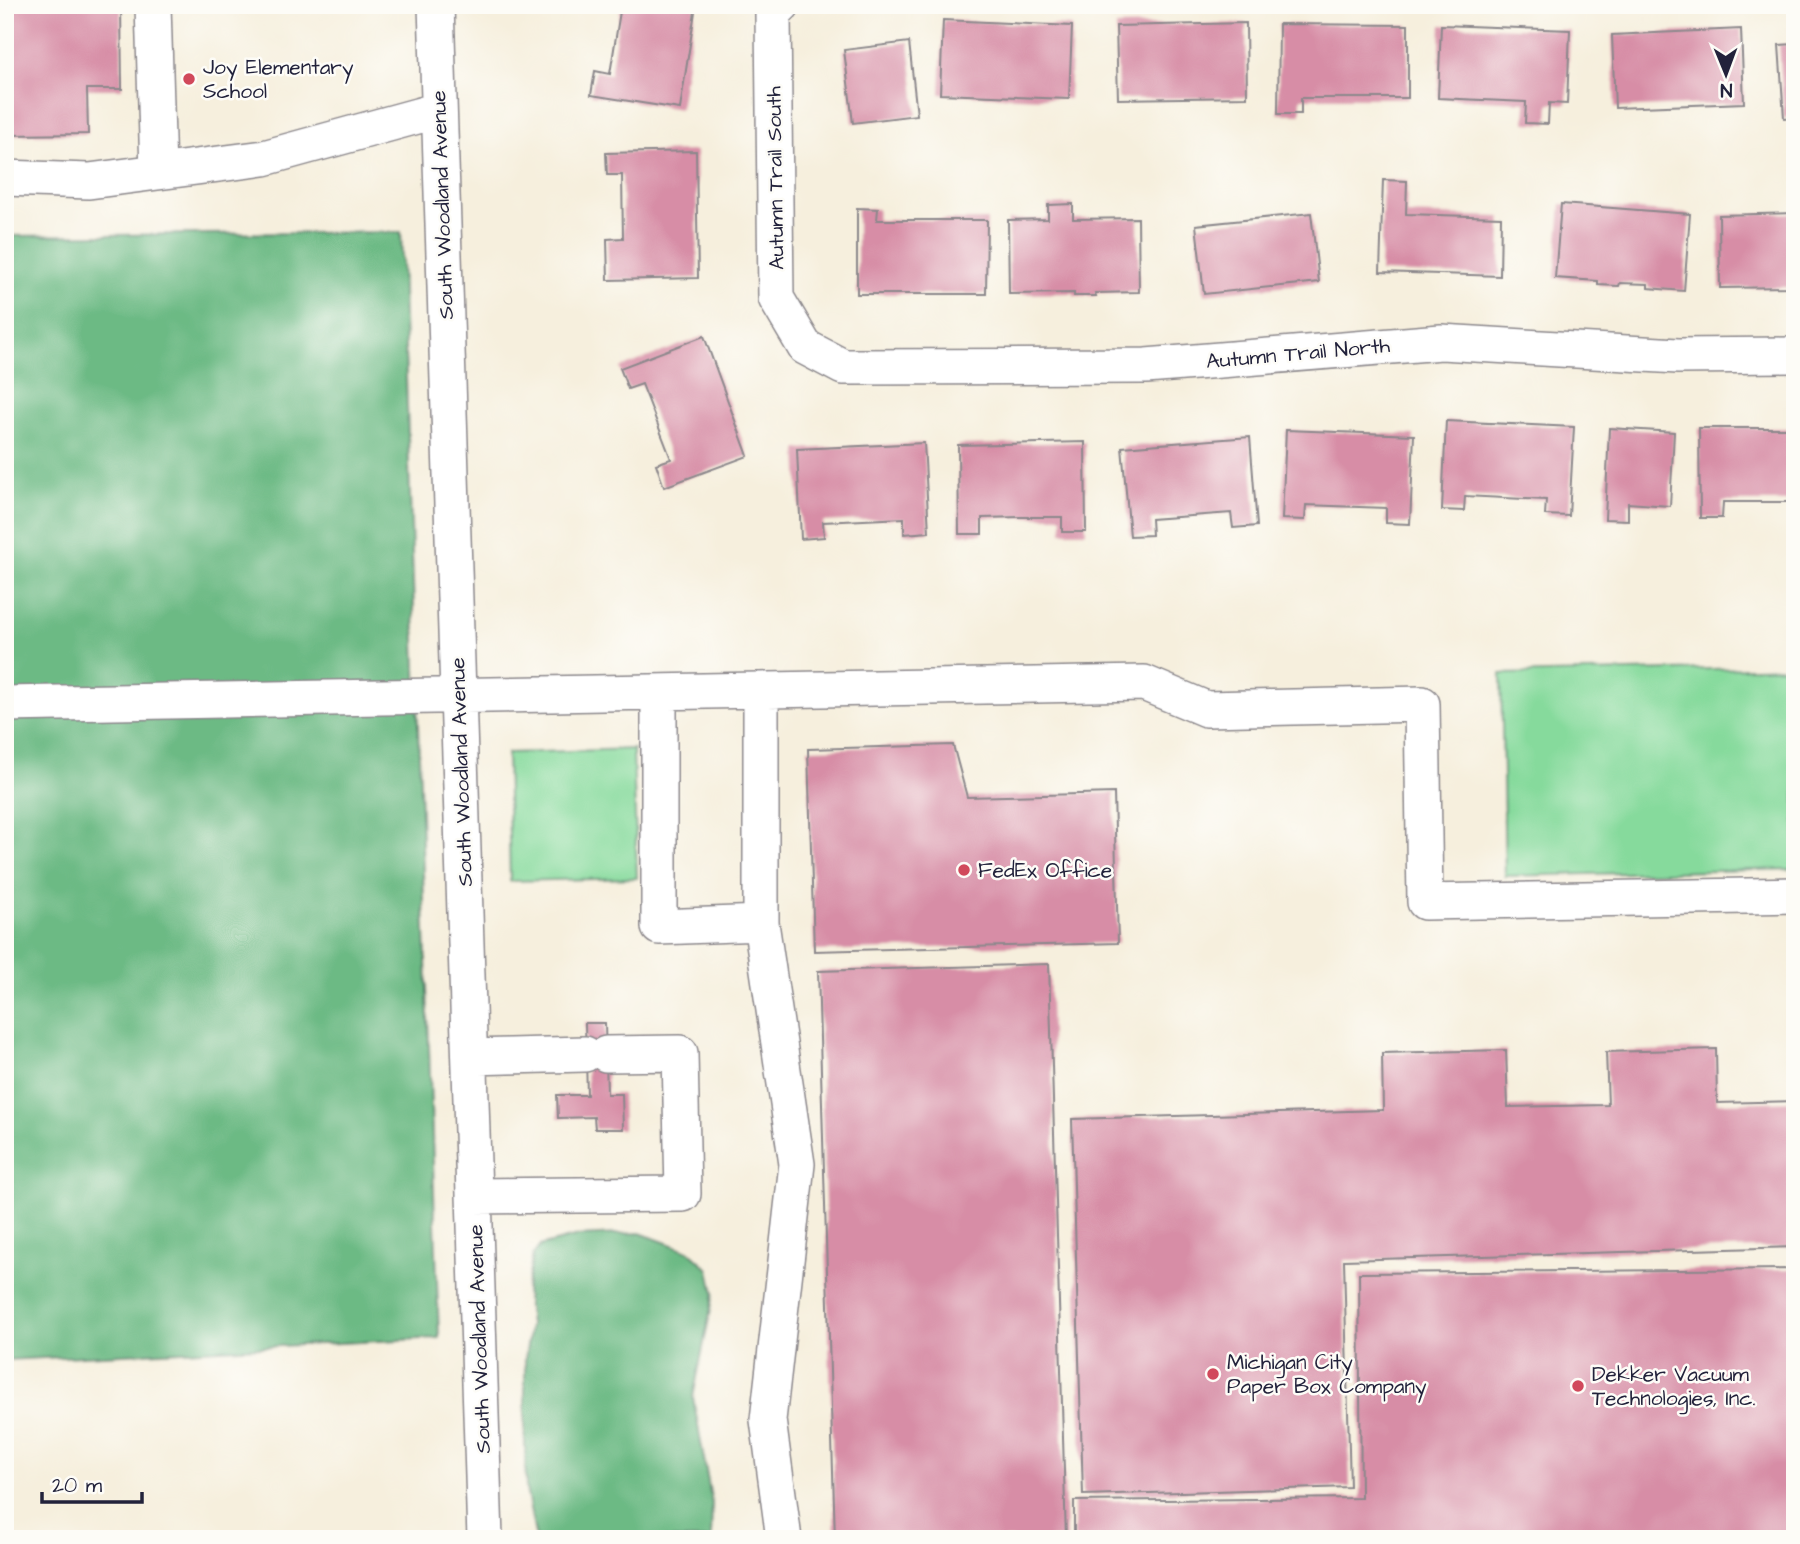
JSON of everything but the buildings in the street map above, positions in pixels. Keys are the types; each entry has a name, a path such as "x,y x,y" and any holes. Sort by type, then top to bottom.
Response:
{"street":[{"path":"153,5 158,172"},
{"name":"South Woodland Avenue","path":"436,5 485,1539"},
{"name":"Autumn Trail South","path":"782,5 773,14 776,298 805,347"},
{"path":"5,177 89,181 264,158 439,110"},
{"name":"Autumn Trail North","path":"805,347 842,367 1146,366 1441,342 1678,356 1795,355"},
{"path":"5,704 1144,683 1206,709 1422,704 1425,902 1795,895"},
{"path":"761,691 761,923 797,1164 768,1420 784,1539"},
{"path":"660,692 659,927 761,923"},
{"path":"470,1057 680,1053 683,1194 474,1196"}],"green space":[{"path":"401,232 439,1338 5,1360 5,236"},
{"path":"1795,667 1795,869 1505,876 1501,674"},
{"path":"633,749 637,878 510,881 507,753"},
{"path":"640,1233 689,1251 709,1269 714,1293 693,1397 712,1504 711,1539 536,1539 526,1489 525,1443 525,1359 530,1325 526,1290 533,1255 540,1246 578,1236"}],"place":[{"name":"Joy Elementary School","path":"189,79"},
{"name":"FedEx Office","path":"964,870"},
{"name":"Michigan City Paper Box Company","path":"1213,1374"},
{"name":"Dekker Vacuum Technologies, Inc.","path":"1578,1386"}]}
